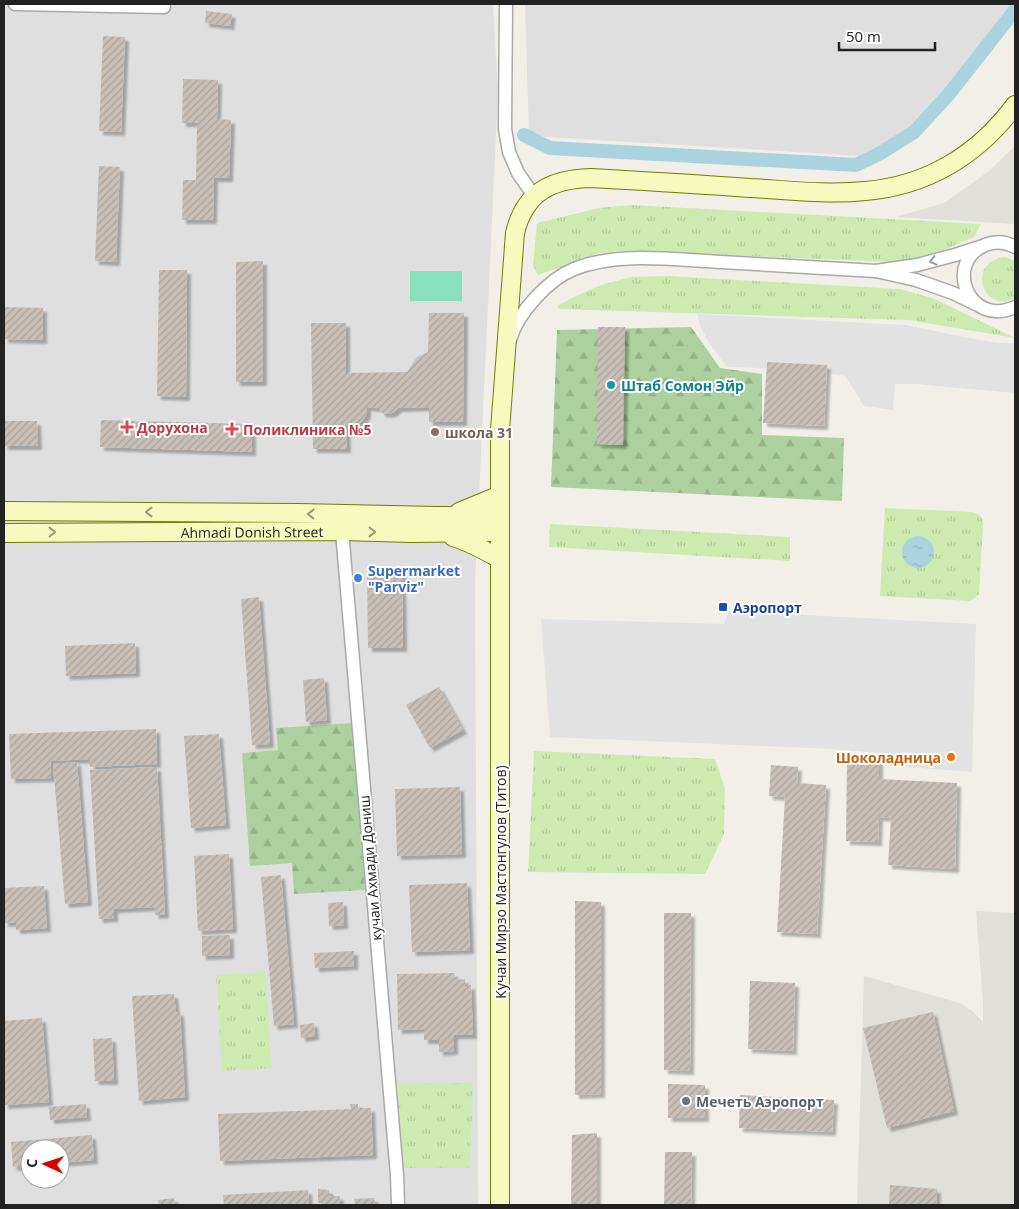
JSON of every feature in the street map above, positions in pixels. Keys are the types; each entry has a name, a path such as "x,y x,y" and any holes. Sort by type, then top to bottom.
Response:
{"street":[{"path":"15,4 164,7"},
{"path":"506,4 505,129 509,152 518,173 534,196 546,187 559,181 574,178 820,192 885,189 924,177 964,157 990,135 1015,105"},
{"name":"Кучаи Мирзо Мастонгулов (Титов)","path":"500,1205 500,430 515,233 524,210 534,196"},
{"path":"876,271 955,255 990,243 1001,242 1015,247"},
{"path":"976,304 969,296 965,286 964,275 966,264 980,247"},
{"path":"505,360 512,334 524,312 544,290 573,269 607,261 654,259 876,271 916,280 953,293 986,310 997,312 1015,308"},
{"path":"435,524 500,495"},
{"name":"Ahmadi Donish Street","path":"4,512 289,513 435,524 500,524"},
{"path":"435,524 500,559"},
{"name":"Ahmadi Donish Street","path":"4,533 342,532 435,524"},
{"name":"кучаи Ахмади Дониш","path":"342,532 398,1205"}],"shaded area":[{"path":"4,4 493,4 498,93 475,581 478,1205 4,1205"},
{"path":"525,4 1015,4 1015,18 879,157 529,136"},
{"path":"1015,146 1015,224 896,217 944,203 988,172"},
{"path":"698,314 906,325 997,343 1015,343 1015,393 895,384 893,410 864,406 845,376 827,373 827,365 767,362 766,368 727,367 709,343 699,323"},
{"path":"729,611 976,624 972,772 882,765 879,753 834,749 550,737 541,619 724,624"},
{"path":"976,911 1015,913 1015,1205 857,1205 864,976 960,1003 983,1022"}],"green space":[{"path":"631,205 981,224 974,237 930,256 892,262 652,252 600,253 538,275 533,266 537,223 599,208"},
{"path":"1005,257 1015,261 1015,298 1004,301 994,299 987,294 983,286 982,277 985,268 993,261"},
{"path":"410,271 462,271 462,301 410,301"},
{"path":"668,276 900,289 935,299 1015,338 909,320 559,309 557,306 601,285 631,277"},
{"path":"691,327 720,368 762,374 762,435 844,438 842,501 551,487 557,330"},
{"path":"885,508 971,512 979,515 983,523 979,594 970,601 880,596"},
{"path":"550,524 790,537 790,561 549,547"},
{"path":"353,723 365,890 294,894 292,863 250,866 242,753 278,750 276,728"},
{"path":"534,751 715,759 725,789 724,834 705,874 528,872"},
{"path":"265,972 272,1068 222,1071 216,975"},
{"path":"473,1083 470,1168 403,1168 398,1084"}],"water":[{"path":"918,536 930,540 934,552 930,564 918,568 906,564 902,552 906,540"}],"building":[{"path":"206,11 232,14 230,26 205,23"},
{"path":"103,36 125,37 121,132 99,131"},
{"path":"183,79 218,80 217,119 231,120 229,178 214,178 213,220 182,220 183,180 196,180 197,123 182,123"},
{"path":"99,166 120,167 116,262 95,261"},
{"path":"263,261 263,382 236,382 236,262"},
{"path":"159,270 187,270 186,397 157,396"},
{"path":"4,307 43,308 43,340 4,339"},
{"path":"429,313 464,313 463,422 429,422 429,407 398,408 389,414 382,413 379,408 367,407 367,414 363,420 357,425 346,426 347,449 313,449 311,323 346,323 346,373 407,372 417,357 428,352"},
{"name":"Штаб Сомон Эйр","path":"598,327 625,327 623,445 597,444"},
{"path":"767,362 827,365 824,426 763,423"},
{"path":"101,420 252,424 252,452 100,447"},
{"path":"4,421 37,421 38,446 4,446"},
{"path":"402,570 403,648 368,648 367,571"},
{"path":"259,597 270,744 252,745 241,599"},
{"path":"135,643 136,673 66,676 65,646"},
{"path":"324,678 327,720 306,722 303,680"},
{"path":"439,687 463,730 430,748 406,705"},
{"path":"156,729 157,764 90,767 90,759 51,761 51,778 11,779 9,734"},
{"path":"219,734 226,825 191,828 184,736"},
{"path":"847,758 879,758 879,779 957,783 955,869 888,865 891,818 879,817 878,842 846,841"},
{"path":"77,762 88,902 65,904 53,764"},
{"path":"771,765 798,767 797,783 826,785 817,934 777,932 785,797 769,796"},
{"path":"157,767 165,914 155,915 154,907 114,909 114,918 99,919 90,770"},
{"path":"460,787 462,854 397,856 395,789"},
{"path":"229,854 233,929 198,931 194,856"},
{"path":"281,875 294,1024 274,1026 261,877"},
{"path":"467,883 470,950 412,952 409,885"},
{"path":"44,886 47,928 16,930 16,922 4,923 4,888"},
{"path":"575,901 601,902 601,1094 575,1095"},
{"path":"343,902 344,925 329,926 328,903"},
{"path":"664,913 691,913 690,1071 664,1070"},
{"path":"230,935 230,955 202,956 202,936"},
{"path":"354,951 354,966 315,968 314,953"},
{"path":"454,973 455,980 465,979 465,987 471,985 473,1035 454,1035 454,1051 439,1052 439,1040 424,1040 424,1029 398,1030 397,974"},
{"path":"750,981 795,983 793,1051 748,1049"},
{"path":"174,994 176,1012 180,1012 185,1097 139,1101 132,996"},
{"path":"933,1012 954,1111 887,1128 863,1028"},
{"path":"42,1018 49,1102 4,1105 4,1021"},
{"path":"314,1023 315,1036 301,1038 300,1025"},
{"path":"112,1038 114,1081 95,1081 93,1039"},
{"name":"Мечеть Аэропорт","path":"668,1084 705,1085 705,1118 668,1118"},
{"path":"740,1095 834,1100 832,1132 739,1128"},
{"path":"86,1104 87,1117 50,1120 49,1107"},
{"path":"350,1104 358,1104 358,1108 371,1108 373,1155 220,1161 218,1114 351,1109"},
{"path":"597,1133 597,1205 571,1205 572,1135"},
{"path":"92,1135 94,1160 70,1162 70,1139 46,1139"},
{"path":"20,1141 20,1166 13,1167 11,1142"},
{"path":"665,1152 692,1152 691,1205 664,1205"},
{"path":"890,1185 937,1189 936,1205 889,1205"},
{"path":"318,1189 329,1190 329,1196 340,1196 339,1205 321,1205 321,1203 318,1203"},
{"path":"308,1190 309,1205 224,1205 223,1195"},
{"path":"174,1198 175,1205 159,1205 158,1200"},
{"path":"374,1198 375,1205 355,1205 354,1199"}],"waterway":[{"path":"524,135 550,148 856,165 879,154 914,132 949,94 1015,10"}],"place":[{"name":"Штаб Сомон Эйр","path":"611,385"},
{"name":"Дорухона","path":"127,427"},
{"name":"Поликлиника №5","path":"232,429"},
{"name":"школа 31","path":"435,432"},
{"name":"Supermarket \"Parviz\"","path":"358,578"},
{"name":"Аэропорт","path":"723,607"},
{"name":"Шоколадница","path":"951,757"},
{"name":"Мечеть Аэропорт","path":"686,1101"}]}
